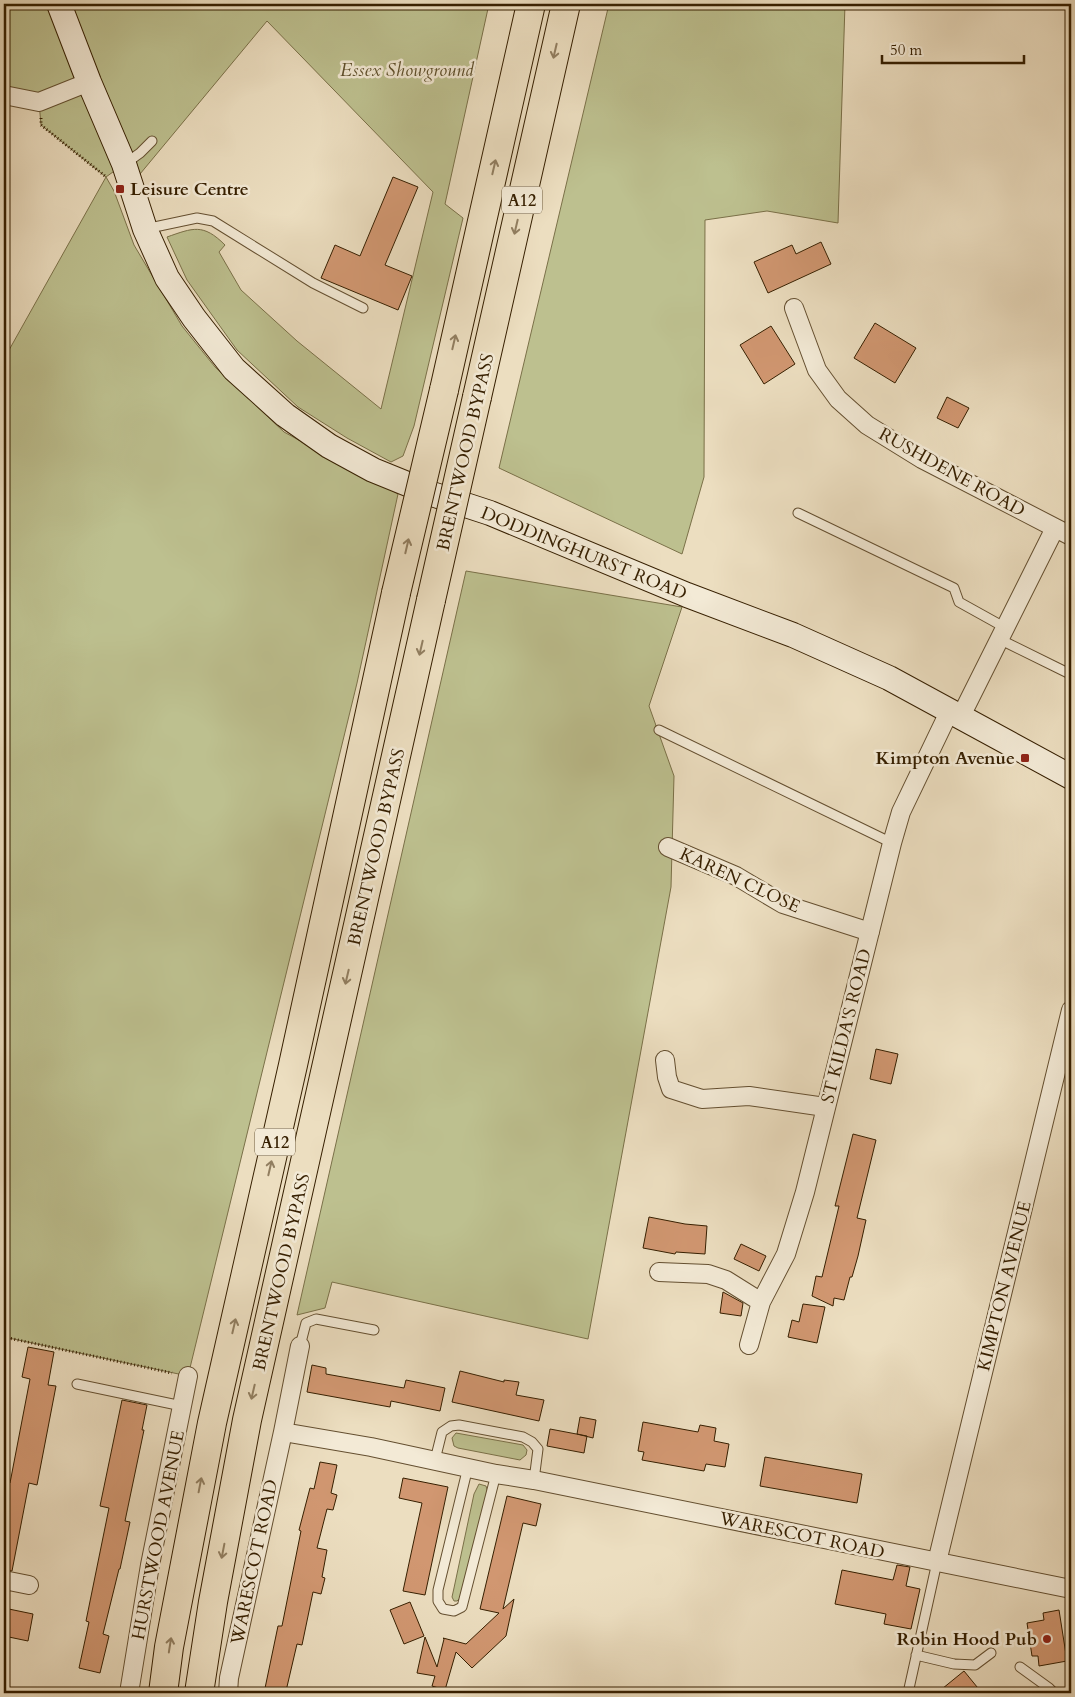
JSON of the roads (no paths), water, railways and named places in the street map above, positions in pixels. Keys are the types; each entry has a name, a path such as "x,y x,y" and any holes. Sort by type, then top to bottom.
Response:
{"highway":[{"name":"BRENTWOOD BYPASS","path":"164,1693 169,1647 212,1423 291,1074 396,593 531,4"},
{"name":"BRENTWOOD BYPASS","path":"198,1693 247,1420 566,4"}],"street":[{"name":"DODDINGHURST ROAD","path":"59,4 89,82 124,164 145,229 167,278 194,318 234,368 284,416 329,446 373,470 432,494 490,513 687,596 793,635 889,678 1071,777"},
{"path":"4,95 39,102 89,82"},
{"name":"RUSHDENE ROAD","path":"794,308 818,370 838,400 867,425 922,459 1071,536"},
{"path":"956,713 1002,633 1055,528"},
{"name":"ST KILDA'S ROAD","path":"749,1345 760,1302 786,1254 804,1192 901,812 956,713"},
{"name":"KAREN CLOSE","path":"668,847 736,876 783,904 870,932"},
{"name":"KIMPTON AVENUE","path":"936,1562 1071,1010"},
{"path":"665,1060 671,1088 688,1095 702,1099 749,1096 825,1107"},
{"path":"659,1272 708,1274 726,1280 760,1302"},
{"name":"WARESCOT ROAD","path":"228,1693 229,1678 300,1346"},
{"name":"HURSTWOOD AVENUE","path":"129,1693 150,1565 188,1376"},
{"name":"WARESCOT ROAD","path":"283,1432 436,1460 496,1474 534,1480 1071,1589"},
{"path":"4,1580 29,1585"}],"lane":[{"path":"124,164 140,153 152,141"},
{"path":"145,229 196,218 213,221 313,283 363,308"},
{"path":"798,513 954,588 959,602 1002,633 1068,673 1071,667"},
{"path":"660,730 892,843"},
{"path":"300,1346 306,1323 316,1319 374,1330"},
{"path":"77,1384 182,1406"},
{"path":"436,1460 442,1432 451,1426 459,1425 523,1437 532,1442 538,1449 534,1480"},
{"path":"468,1468 438,1590 438,1601 443,1609 454,1611 462,1607 496,1474"},
{"path":"908,1693 936,1562"},
{"path":"916,1655 954,1664 975,1665 991,1653"},
{"path":"1020,1667 1054,1693"}],"place":[{"name":"Leisure Centre","path":"120,189"},
{"name":"Kimpton Avenue","path":"1025,758"},
{"name":"Robin Hood Pub","path":"1047,1639"}],"park label":[{"name":"Essex Showground","path":"407,70"}]}
